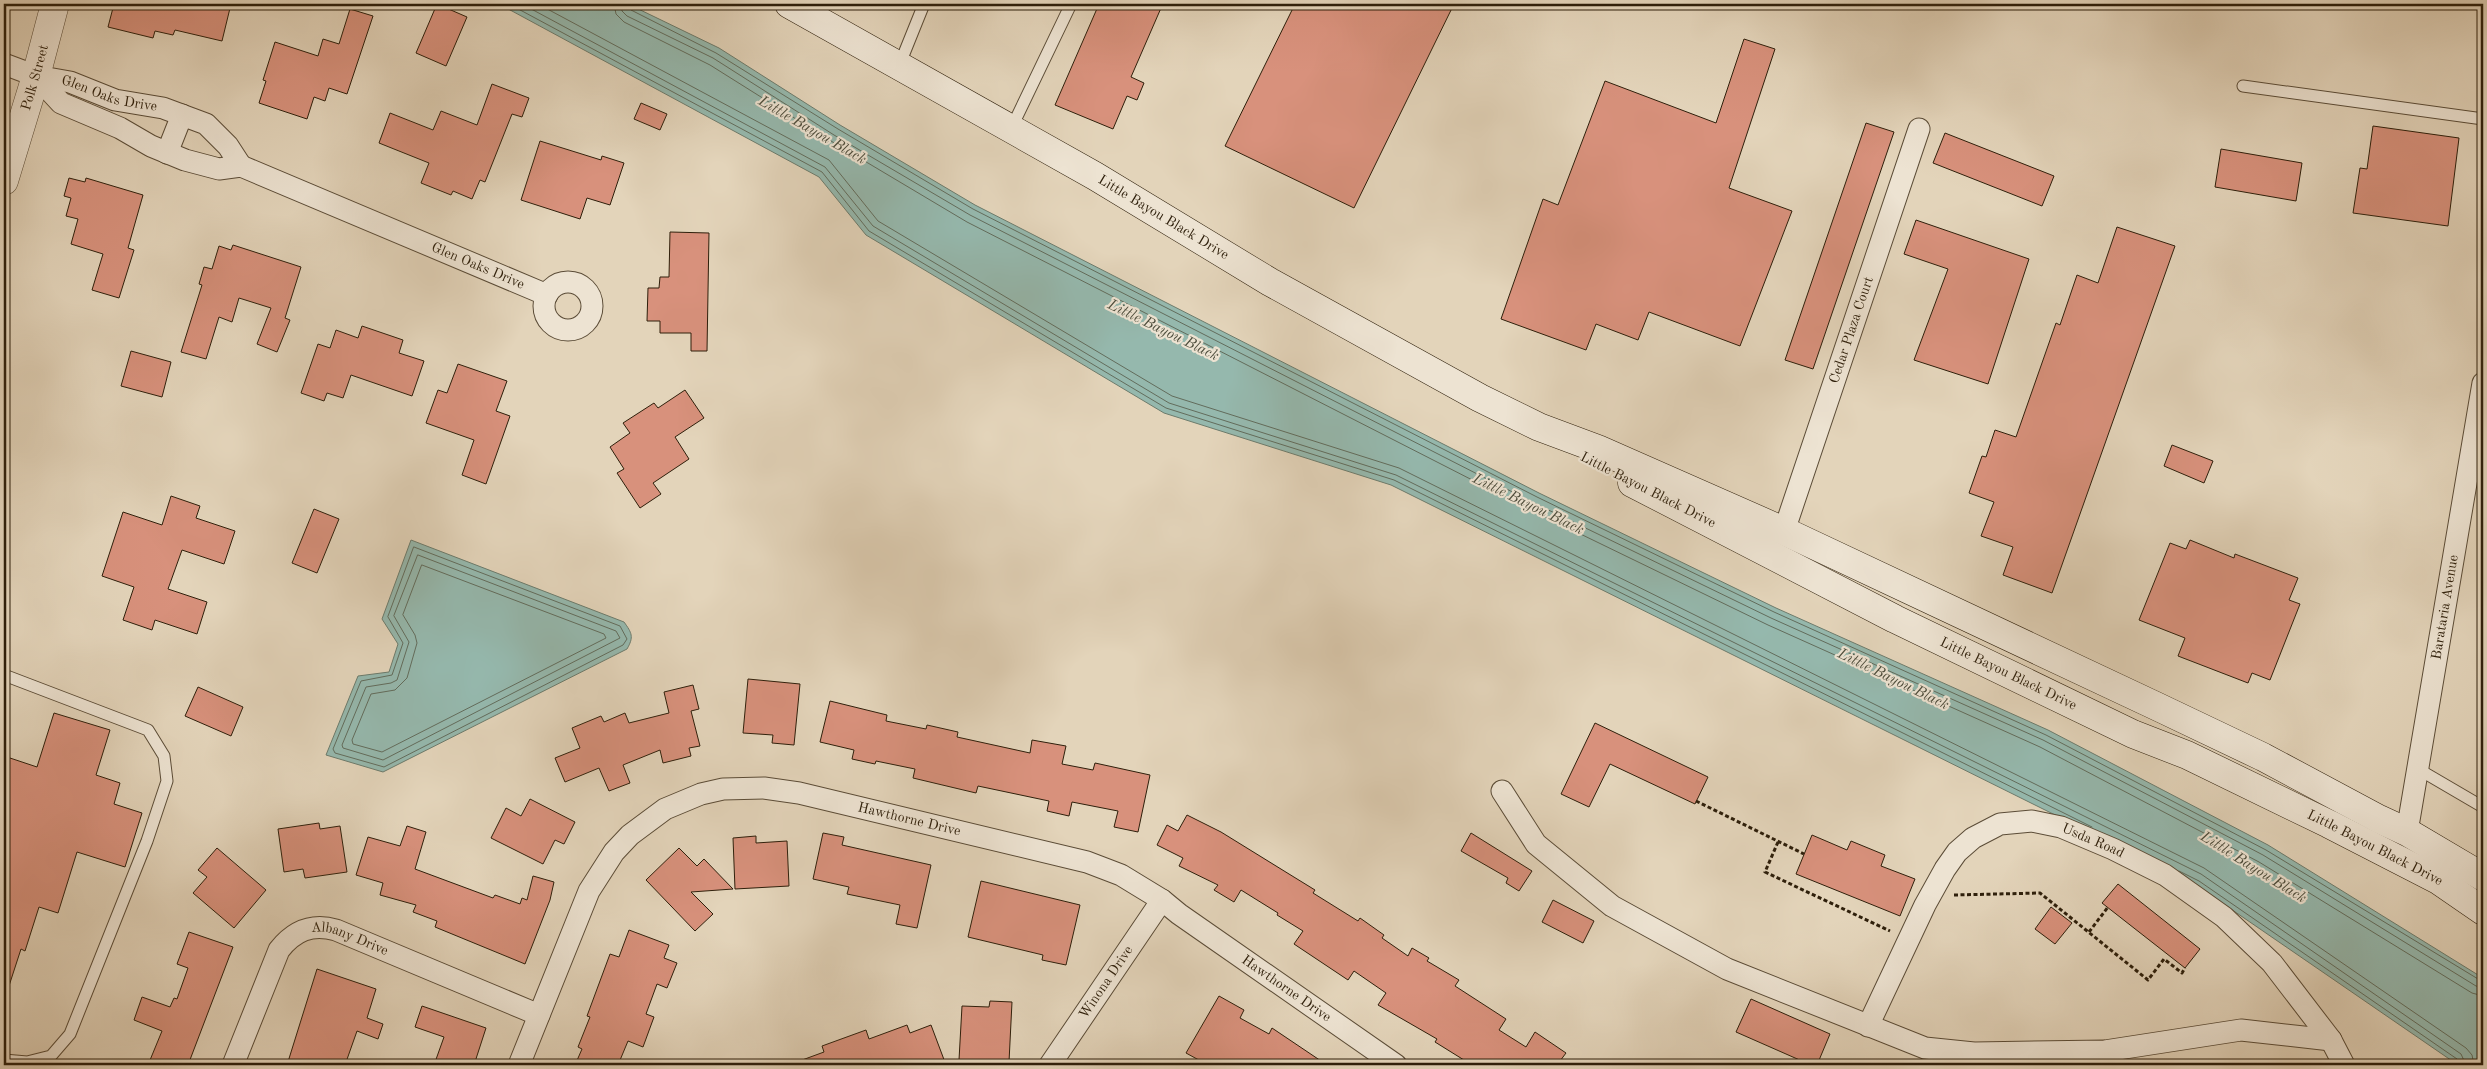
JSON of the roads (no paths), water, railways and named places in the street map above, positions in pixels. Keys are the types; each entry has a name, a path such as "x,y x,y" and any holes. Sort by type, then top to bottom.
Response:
{"main road":[{"name":"Polk Street","path":"4,181 36,76 55,4"},
{"name":"Little Bayou Black Drive","path":"789,4 1095,176 1270,282 1480,398 1539,427 1598,449 1784,531 2236,744 2407,832 2483,877"},
{"name":"Little Bayou Black Drive","path":"1539,427 1584,458 1895,619 2132,734 2195,758 2304,811 2438,880 2483,911"}],"street":[{"path":"4,64 36,76"},
{"name":"Glen Oaks Drive","path":"36,76 70,82 115,100 163,108 206,124 228,146 242,166"},
{"name":"Glen Oaks Drive","path":"36,76 61,103 120,128 167,153 219,169 242,166 547,296"},
{"path":"167,153 182,115"},
{"name":"Cedar Plaza Court","path":"1784,531 1919,129"},
{"name":"Barataria Avenue","path":"2407,832 2483,383"},
{"name":"Hawthorne Drive","path":"519,1065 589,891 614,852 630,835 665,809 701,794 723,790 764,788 799,794 1087,862 1121,875 1162,900 1195,926 1396,1065"},
{"path":"1502,792 1536,844 1612,906 1727,969 1925,1048 1974,1053 2105,1051 2241,1030 2331,1040"},
{"name":"Usda Road","path":"1868,1026 1909,939 1931,896 1957,852 1973,838 2000,824 2032,821 2061,827 2113,849 2165,875 2224,917 2272,963 2331,1040 2344,1065"},
{"name":"Winona Drive","path":"1050,1065 1162,900"},
{"name":"Albany Drive","path":"233,1065 278,950 289,937 300,930 314,927 336,930 539,1015"}],"lane":[{"path":"899,66 924,4"},
{"path":"1011,129 1071,4"},
{"path":"2243,86 2483,119"},
{"path":"4,675 148,730 164,756 167,780 147,841 70,1034 51,1056 26,1062 4,1060"},
{"path":"2418,769 2483,807"}],"water":[{"name":"Little Bayou Black","path":"499,4 628,4 719,48 840,125 975,205 1539,493 1776,608 2048,730 2268,845 2483,978 2483,1065 2458,1065 2196,885 1391,485 1164,413 866,235 819,177"},
{"path":"411,540 624,622 629,629 631,641 627,649 383,772 326,755 358,676 389,672 398,644 382,619"}]}
